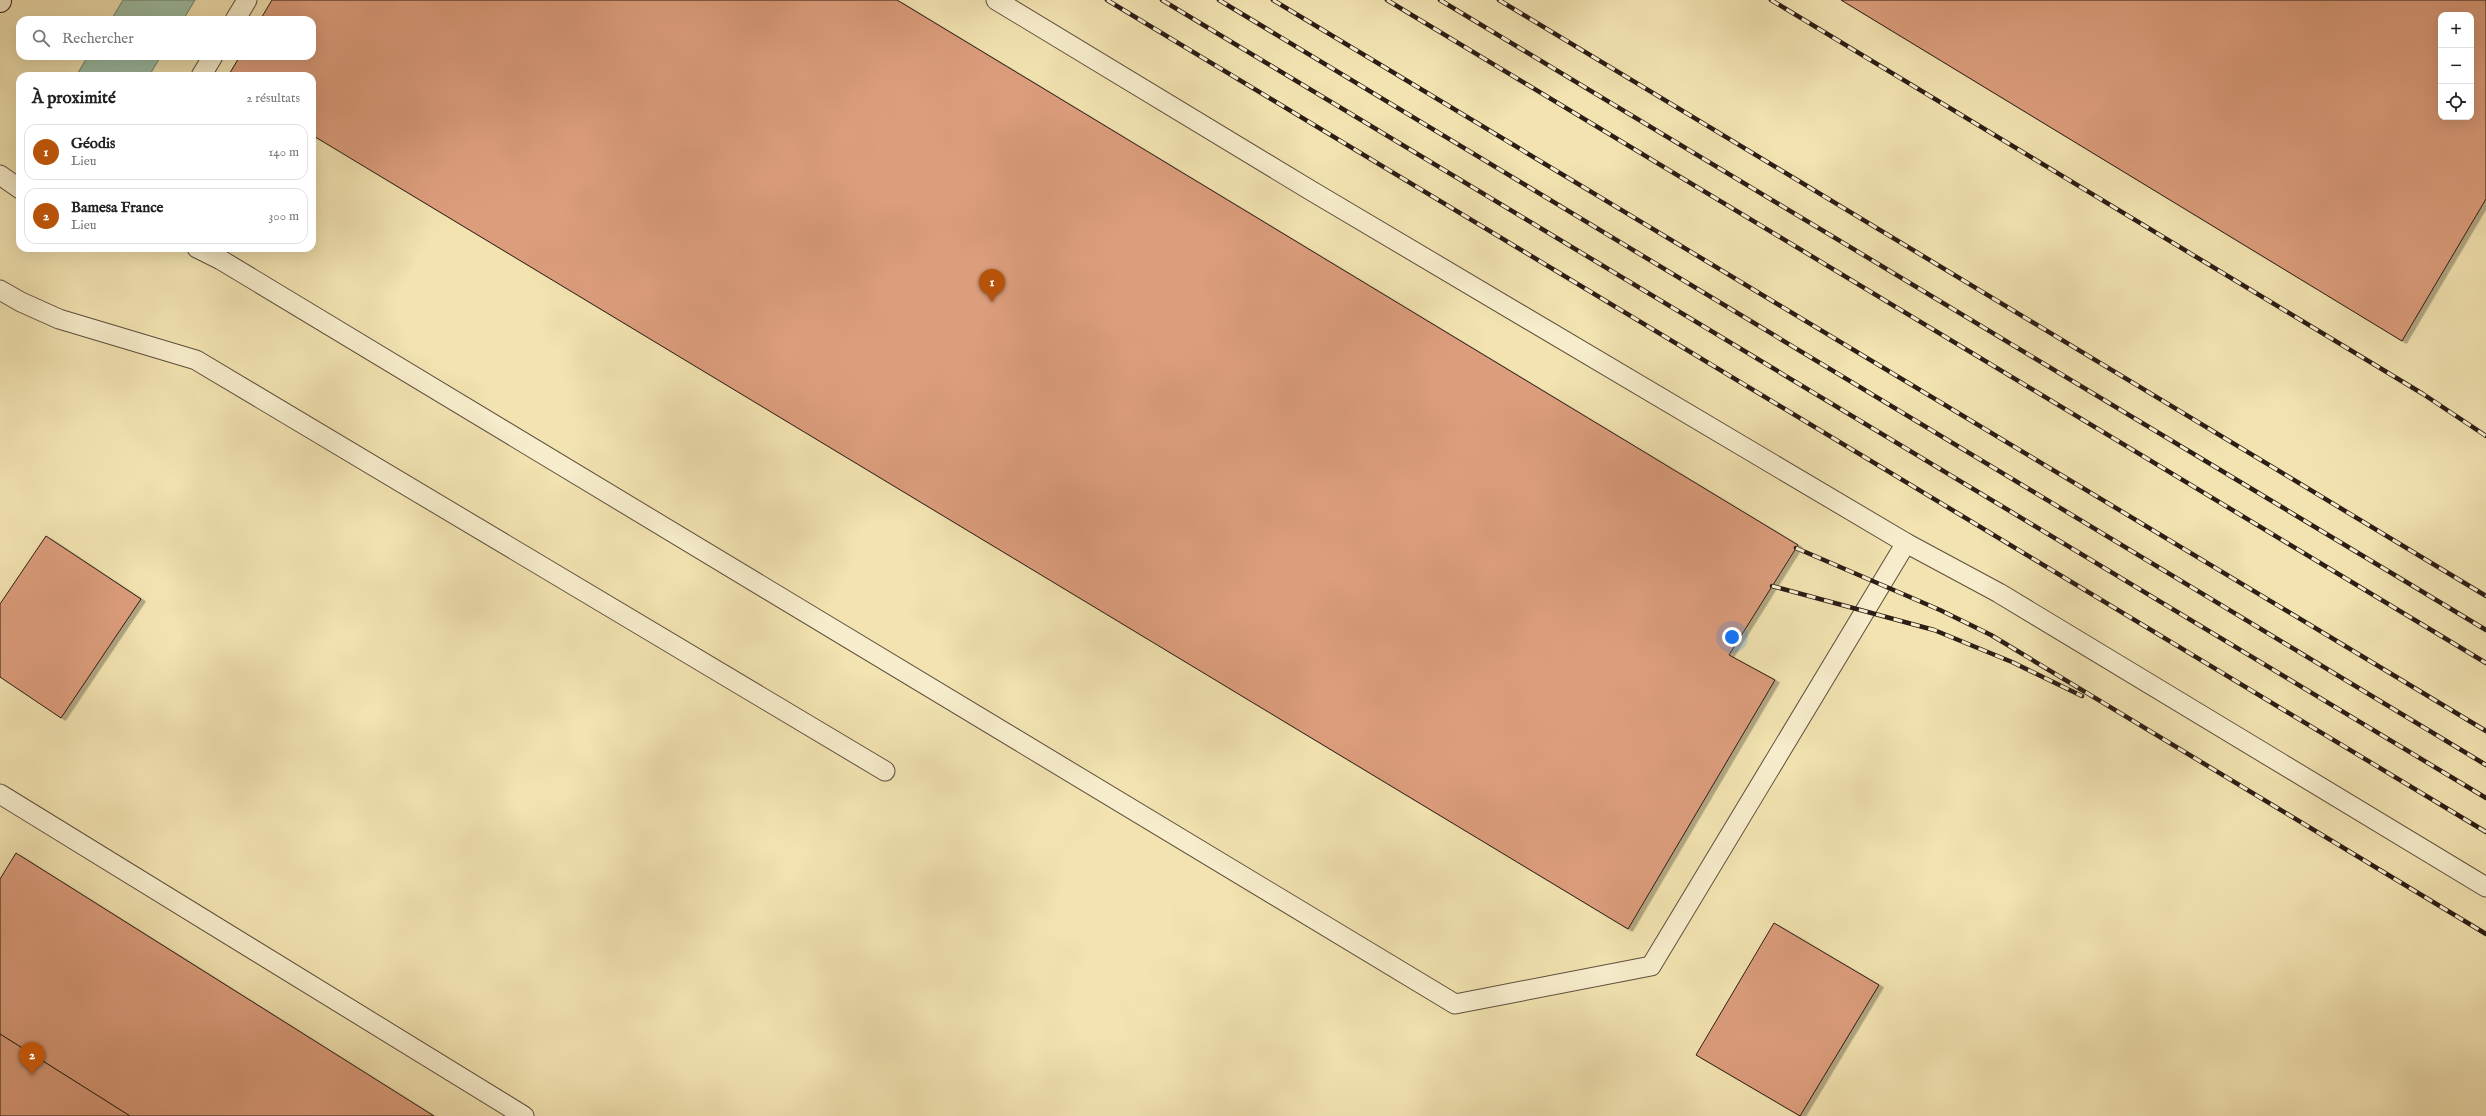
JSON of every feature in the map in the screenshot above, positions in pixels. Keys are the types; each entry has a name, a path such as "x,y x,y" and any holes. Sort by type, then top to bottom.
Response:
{"lane":[{"path":"237,16 247,0"},
{"path":"996,0 1310,190 1906,543 1999,594 2486,887"},
{"path":"203,72 211,60"},
{"path":"0,175 16,186"},
{"path":"205,252 228,264 1455,1004 1651,966 1906,543"},
{"path":"0,290 21,302 59,318 196,360 885,771"},
{"path":"0,794 524,1116"}],"shaded area":[{"path":"123,0 195,0 185,16 113,16"},
{"path":"86,60 159,60 151,72 78,72"}],"building":[{"path":"272,0 897,0 1798,545 1729,655 1775,680 1628,929 316,137 316,72 230,72 238,60 316,60 316,16 262,16"},
{"path":"1841,0 2486,0 2486,199 2402,341"},
{"path":"46,536 141,599 61,718 0,677 0,604"},
{"path":"16,853 434,1116 130,1116 0,1034 0,879"},
{"path":"1774,923 1879,985 1800,1116 1696,1055"},
{"path":"0,1034 130,1116 0,1116"}],"railway":[{"path":"1107,0 2486,832"},
{"path":"1162,0 2486,798"},
{"path":"1219,0 2486,765"},
{"path":"1273,0 2486,731"},
{"path":"1387,0 2486,663"},
{"path":"1440,0 2486,630"},
{"path":"1499,0 2486,596"},
{"path":"1771,0 2423,394 2486,436"},
{"path":"1796,548 1940,610 1991,635 2486,934"},
{"path":"1772,586 1934,630 2012,662 2082,696"}],"place":[{"name":"Géodis","path":"992,302"},
{"name":"Bamesa France","path":"32,1075"}]}
